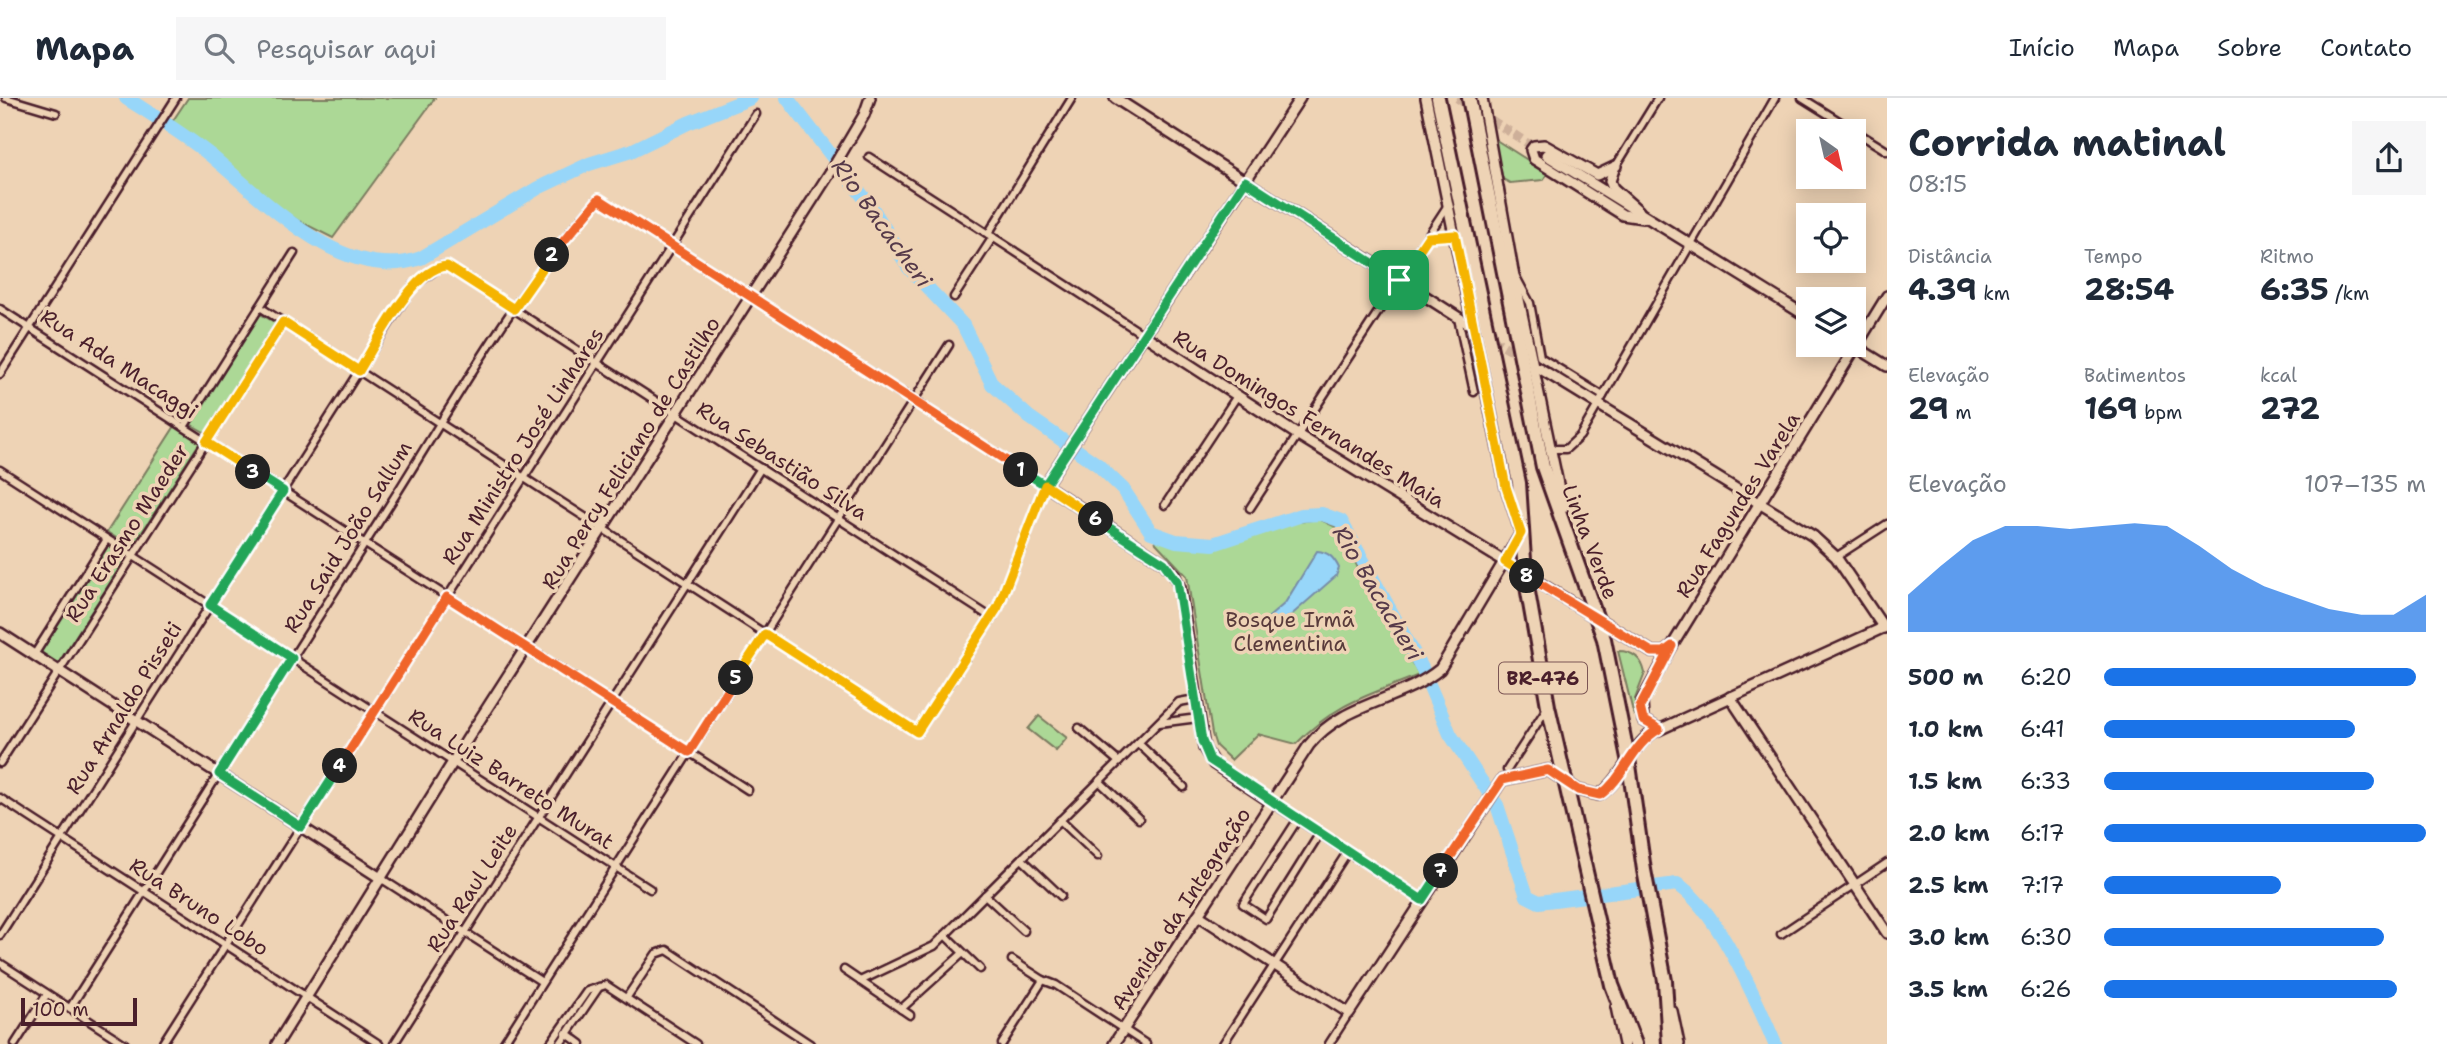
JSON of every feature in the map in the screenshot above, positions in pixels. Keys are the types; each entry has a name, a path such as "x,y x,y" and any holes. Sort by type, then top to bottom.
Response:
{"highway":[{"name":"BR-476","path":"1438,98 1519,483 1525,575 1548,706 1612,985 1636,1044"},
{"name":"Linha Verde","path":"1469,98 1542,467 1600,621 1628,758 1644,870 1665,981 1669,1044"}],"main road":[{"name":"Rua Percy Feliciano de Castilho","path":"276,1044 455,763 482,728 516,675 528,648 831,171 870,98"},
{"path":"1115,98 1467,323"},
{"path":"1272,802 1210,760 1202,741 1180,588 1169,568 1045,485 1300,98"},
{"path":"1426,98 1506,487 1521,533 1505,562"},
{"path":"1482,98 1513,271 1549,449 1574,554"},
{"path":"1616,166 1597,175 1545,145 1539,144 1531,150 1534,159 1623,215 1645,218"},
{"path":"1546,155 1796,310"},
{"path":"1616,166 1611,176 1611,184 1645,218"},
{"name":"Rua Fagundes Varela","path":"1866,328 1887,296"},
{"name":"Rua Domingos Fernandes Maia","path":"1144,335 1298,435 1600,621 1656,653 1664,652 1672,646"},
{"path":"1866,353 1887,366"},
{"name":"Rua Fagundes Varela","path":"1659,729 1643,720 1640,707 1672,646 1847,357"},
{"path":"1198,915 1349,1013 1494,789 1505,778 1544,770 1552,771 1584,793 1600,795 1611,784 1640,742 1659,729 1886,629 1836,557 1813,536 1601,400 1539,368"},
{"name":"Avenida da Integração","path":"1114,1044 1309,745 1323,729 1353,710 1419,682 1440,669 1505,562"},
{"path":"0,633 382,879"},
{"path":"1730,697 1887,933"},
{"path":"1665,981 1679,1044"},
{"path":"1612,985 1624,1044"}],"street":[{"path":"6,98 56,113"},
{"path":"0,374 176,98"},
{"path":"954,297 1072,98"},
{"path":"1616,166 1658,98"},
{"path":"1549,449 1560,451 1572,446 1775,98"},
{"path":"1802,98 1887,151"},
{"name":"Rua Ministro José Linhares","path":"162,1044 756,114"},
{"name":"Rua Domingos Fernandes Maia","path":"869,157 1144,335"},
{"name":"Rua Said João Sallum","path":"70,1008 514,309 558,246 599,199 672,246"},
{"path":"1250,508 1448,205"},
{"path":"1428,237 1455,235"},
{"path":"260,307 917,732 992,618 1045,485 672,246"},
{"path":"184,427 294,253"},
{"name":"Rua Sebastião Silva","path":"447,266 992,618"},
{"name":"Rua Arnaldo Pisseti","path":"0,935 413,286 429,272 447,266"},
{"path":"1513,271 1530,303 1540,357 1601,400"},
{"name":"Rua Ada Macaggi","path":"0,309 748,790"},
{"path":"1458,318 1474,393"},
{"name":"Rua Erasmo Maeder","path":"0,763 283,322"},
{"path":"503,1044 948,345"},
{"path":"1165,505 1237,396"},
{"name":"Rua Raul Leite","path":"394,1044 761,468"},
{"name":"Rua Luiz Barreto Murat","path":"0,470 650,889"},
{"path":"1836,557 1887,524"},
{"path":"34,655 107,539"},
{"path":"860,981 934,946 1178,702 1196,699"},
{"path":"1507,770 1548,706"},
{"path":"1157,723 1198,718"},
{"path":"1079,728 1119,762"},
{"path":"1138,743 1184,787"},
{"path":"1099,781 1139,819"},
{"name":"Rua Bruno Lobo","path":"0,799 379,1044"},
{"path":"1272,802 1422,900"},
{"path":"1298,819 1243,904 1265,919 1320,833"},
{"path":"1060,820 1098,856"},
{"path":"1223,1044 1348,851"},
{"path":"1022,859 1061,896"},
{"path":"1782,934 1887,863"},
{"path":"382,879 542,982"},
{"path":"985,895 1024,931"},
{"path":"945,935 980,969"},
{"path":"627,997 656,954 667,950 810,1044"},
{"path":"901,1009 963,953"},
{"path":"1012,960 1056,985 1146,1044"},
{"path":"0,963 125,1044"},
{"path":"844,970 910,1015"},
{"path":"1002,1044 1043,980"},
{"path":"550,1044 563,1032 600,985 609,986 627,997 696,1044"},
{"path":"15,1044 47,994"},
{"path":"1329,1044 1349,1013"},
{"path":"560,1044 563,1032"},
{"path":"563,1032 581,1044"}],"green space":[{"path":"188,98 435,98 333,238 299,221 262,197 230,165 172,122"},
{"path":"1493,138 1548,173 1543,180 1510,183 1503,179"},
{"path":"260,314 276,323 206,433 190,424"},
{"path":"175,426 200,442 132,548 107,532"},
{"name":"Bosque Irmã Clementina","path":"1319,519 1340,529 1363,579 1419,675 1339,709 1296,744 1258,734 1231,760 1216,746 1212,734 1187,576 1156,543 1154,534 1175,542 1214,545 1285,524"},
{"path":"108,546 126,558 57,665 39,654"},
{"path":"1618,651 1628,652 1636,657 1645,673 1635,699 1634,716"},
{"path":"1039,716 1067,738 1056,751 1028,729"}],"water":[{"path":"1317,551 1328,554 1335,561 1339,568 1336,576 1280,625 1273,629 1262,623 1285,603"}],"waterway":[{"name":"Rio Bacacheri","path":"126,98 200,147 306,234 363,260 392,263 421,258 538,188 589,164 631,151 688,123 751,98"},
{"name":"Rio Bacacheri","path":"787,98 872,208 909,268 963,325 992,384 1029,417 1098,465 1123,489 1151,532 1176,541 1213,544 1302,515 1322,514 1341,521 1422,668 1450,734 1497,805 1527,896 1539,902 1677,884 1692,896 1720,934 1758,1004 1775,1044"}],"tunnel":[{"path":"1457,98 1546,155"},
{"path":"1469,325 1523,357"}],"route":[{"path":"1399,280 1245,181 1045,485 599,199 558,246 514,309 447,266 435,268 422,276 359,371 283,322 206,442 283,491 210,605 292,658 219,774 301,827 447,597 689,752 765,634 917,732 998,607 1045,485 1157,559 1174,574 1180,588 1202,741 1210,760 1422,900 1494,789 1505,778 1548,770 1584,793 1600,795 1605,791 1637,746 1659,729 1643,720 1640,707 1672,646 1664,652 1652,652 1505,562 1521,533 1506,487 1455,235 1428,237 1399,280"}]}
